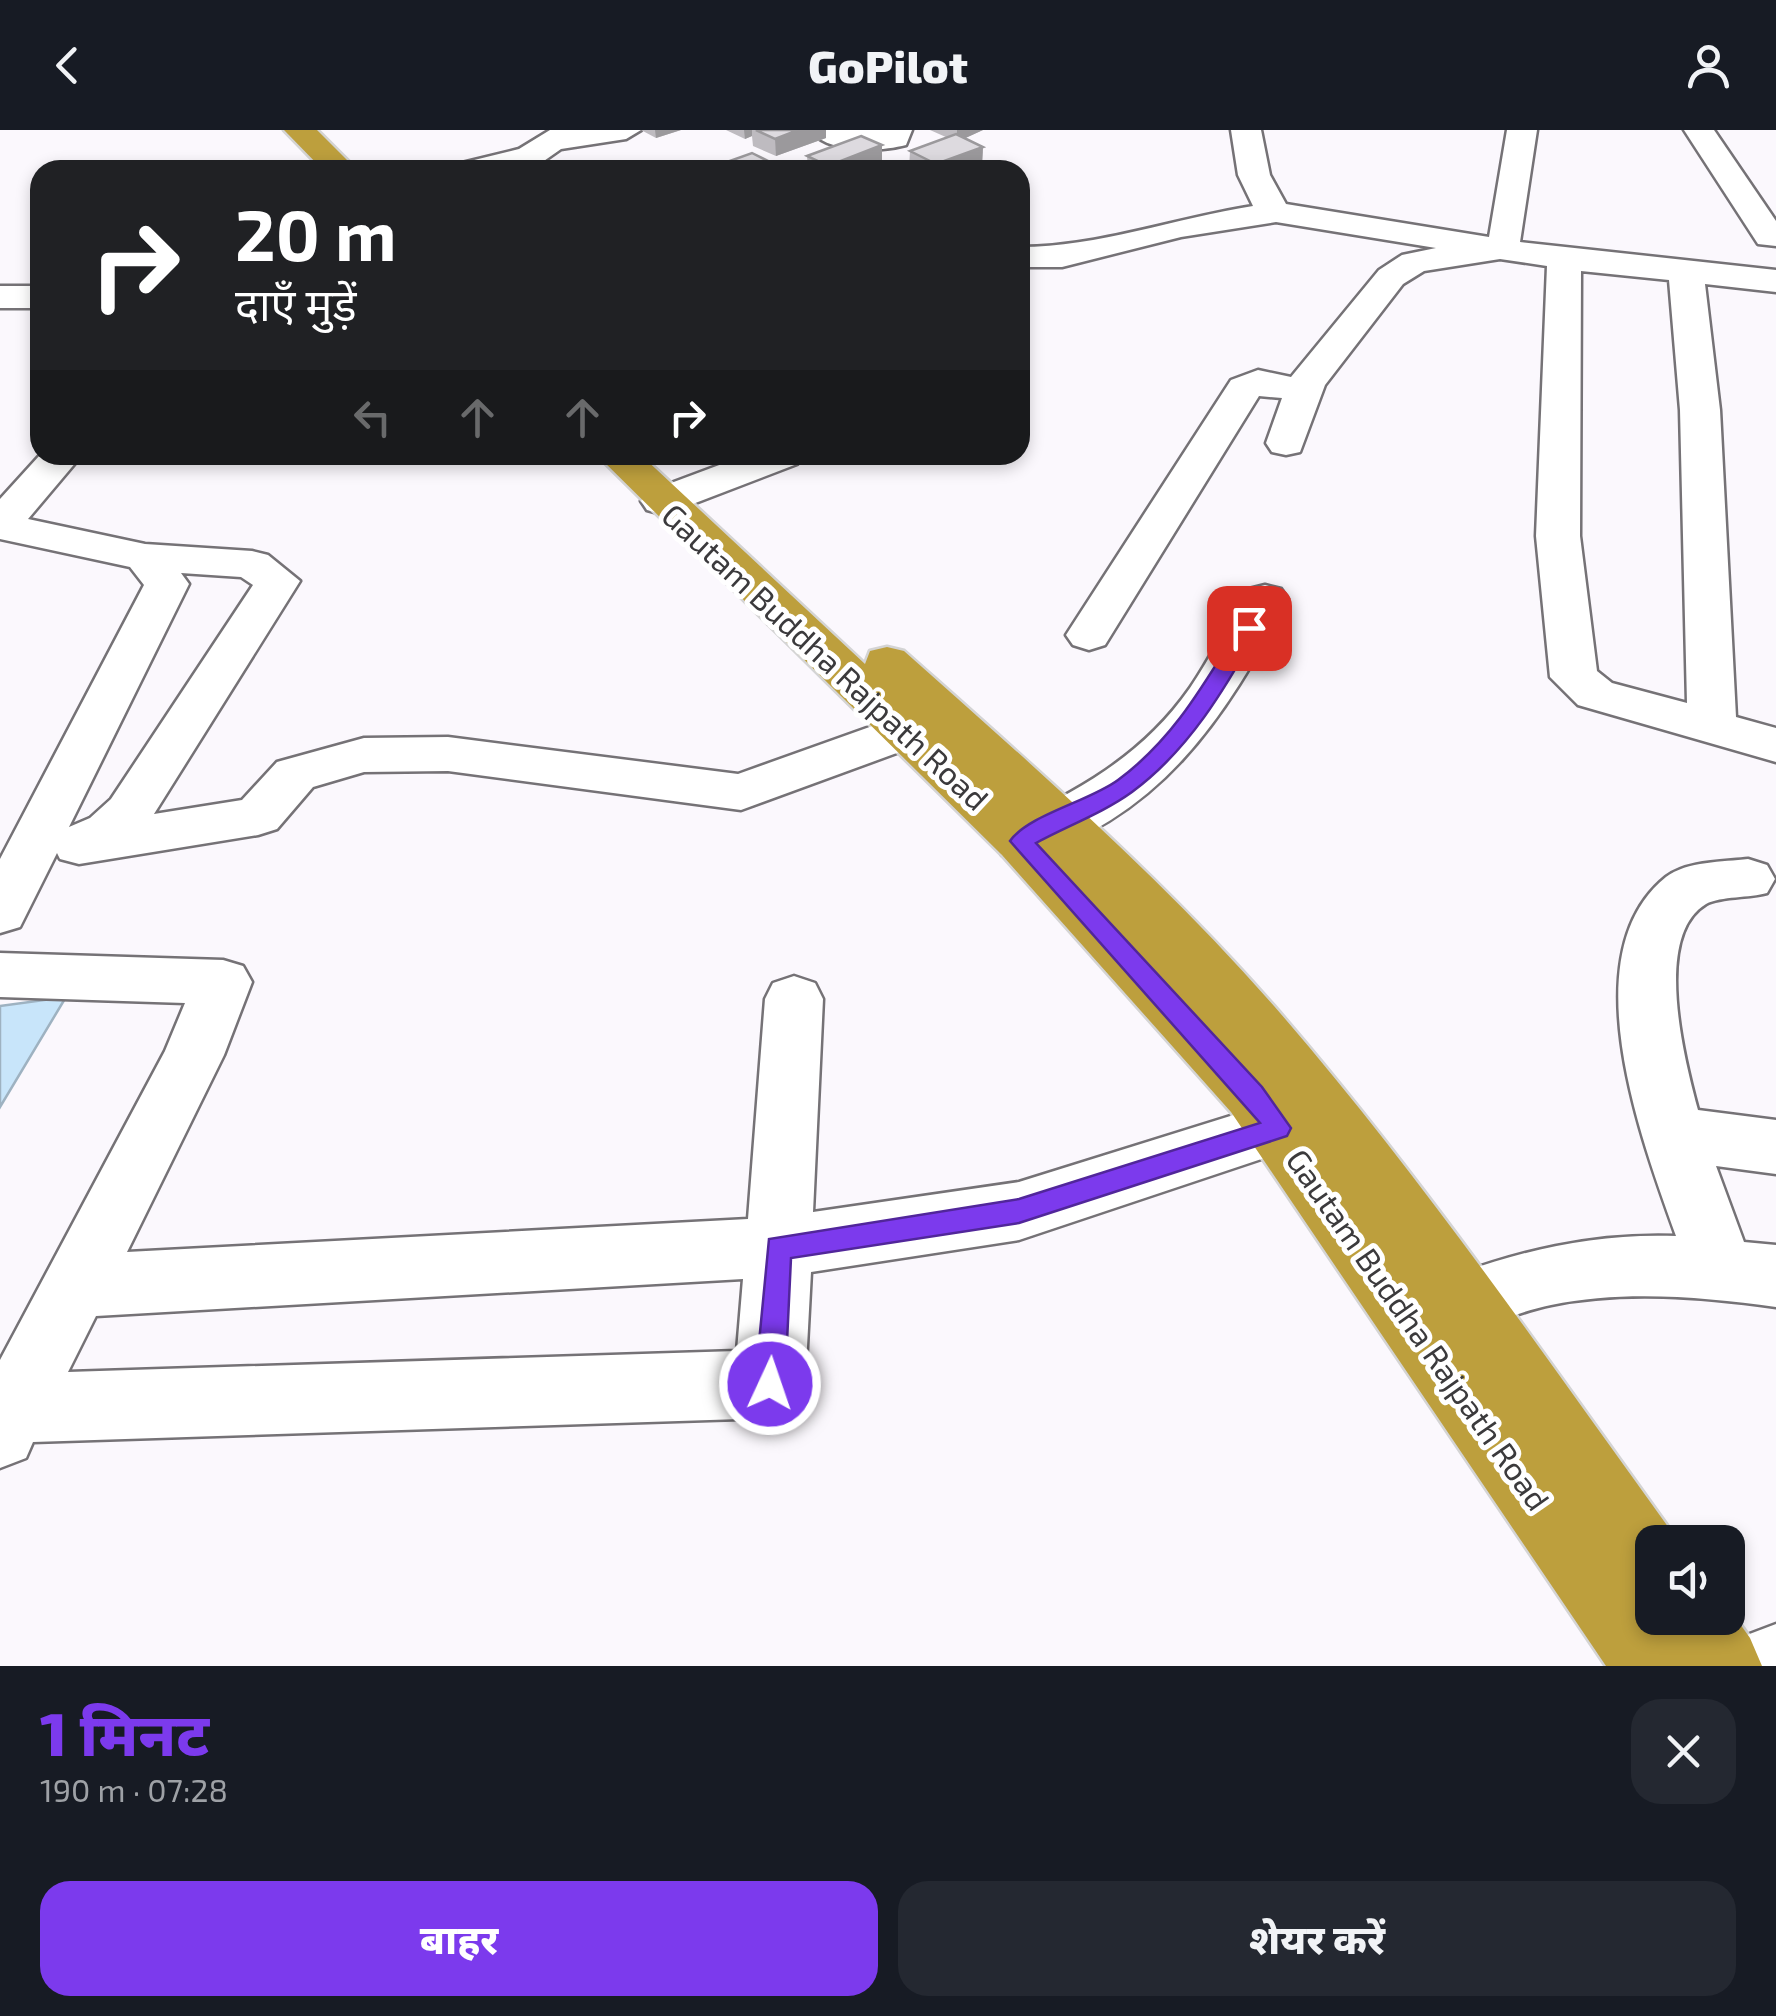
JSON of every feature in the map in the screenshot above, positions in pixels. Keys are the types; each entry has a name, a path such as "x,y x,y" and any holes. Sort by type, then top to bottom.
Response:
{"highway":[{"path":"299,130 330,160"},
{"path":"328,130 359,160"},
{"name":"Gautam Buddha Rajpath Road","path":"640,465 676,481 906,731 1040,831 1253,1094 1302,1120 1653,1666"},
{"path":"676,481 1040,831"},
{"path":"1302,1120 1463,1303 1635,1545"},
{"path":"1699,1635 1722,1666"}],"street":[{"path":"514,160 530,156 564,136 626,130"},
{"path":"825,130 840,138 895,139 897,130"},
{"path":"1246,130 1256,181 1266,203 1276,212"},
{"path":"1499,249 1507,234 1522,130"},
{"path":"1699,130 1770,237"},
{"path":"1030,257 1062,257 1180,227 1276,212 1564,259 1776,281"},
{"path":"1286,444 1304,390 1391,277 1403,267 1499,249"},
{"path":"1564,259 1558,536 1574,677 1594,694 1776,744"},
{"path":"1686,274 1700,410 1712,726"},
{"path":"0,297 30,296"},
{"path":"1089,635 1245,388 1258,382 1304,390"},
{"path":"53,465 0,526 146,557 252,564 278,581 130,812 109,831 55,848"},
{"path":"676,481 742,465"},
{"path":"0,912 55,848 166,584 146,557"},
{"path":"1040,831 1122,789 1166,752 1218,685 1264,599"},
{"path":"55,848 258,816 295,774 364,756 448,754 742,792 906,731"},
{"path":"1748,879 1690,888 1666,908 1652,951 1649,1036 1670,1133 1749,1272"},
{"path":"0,975 223,982 194,1056 7,1421 770,1384 794,999"},
{"path":"74,1286 778,1247 1019,1211 1302,1120"},
{"path":"1670,1133 1776,1147"},
{"path":"1463,1303 1551,1274 1644,1266 1749,1272"},
{"path":"1767,1666 1776,1664"}],"water":[{"path":"66,997 0,1107 0,1006"}],"building":[{"path":"756,130 798,130 775,139"},
{"path":"956,134 983,147 947,160 928,160 910,151"},
{"path":"861,136 882,145 843,160 815,160 807,156"},
{"path":"752,153 766,160 733,160"}],"route":[{"path":"770,1384 778,1247 1019,1211 1278,1128 1253,1094 1021,841 1122,789 1166,752 1218,685 1249,628"}]}
